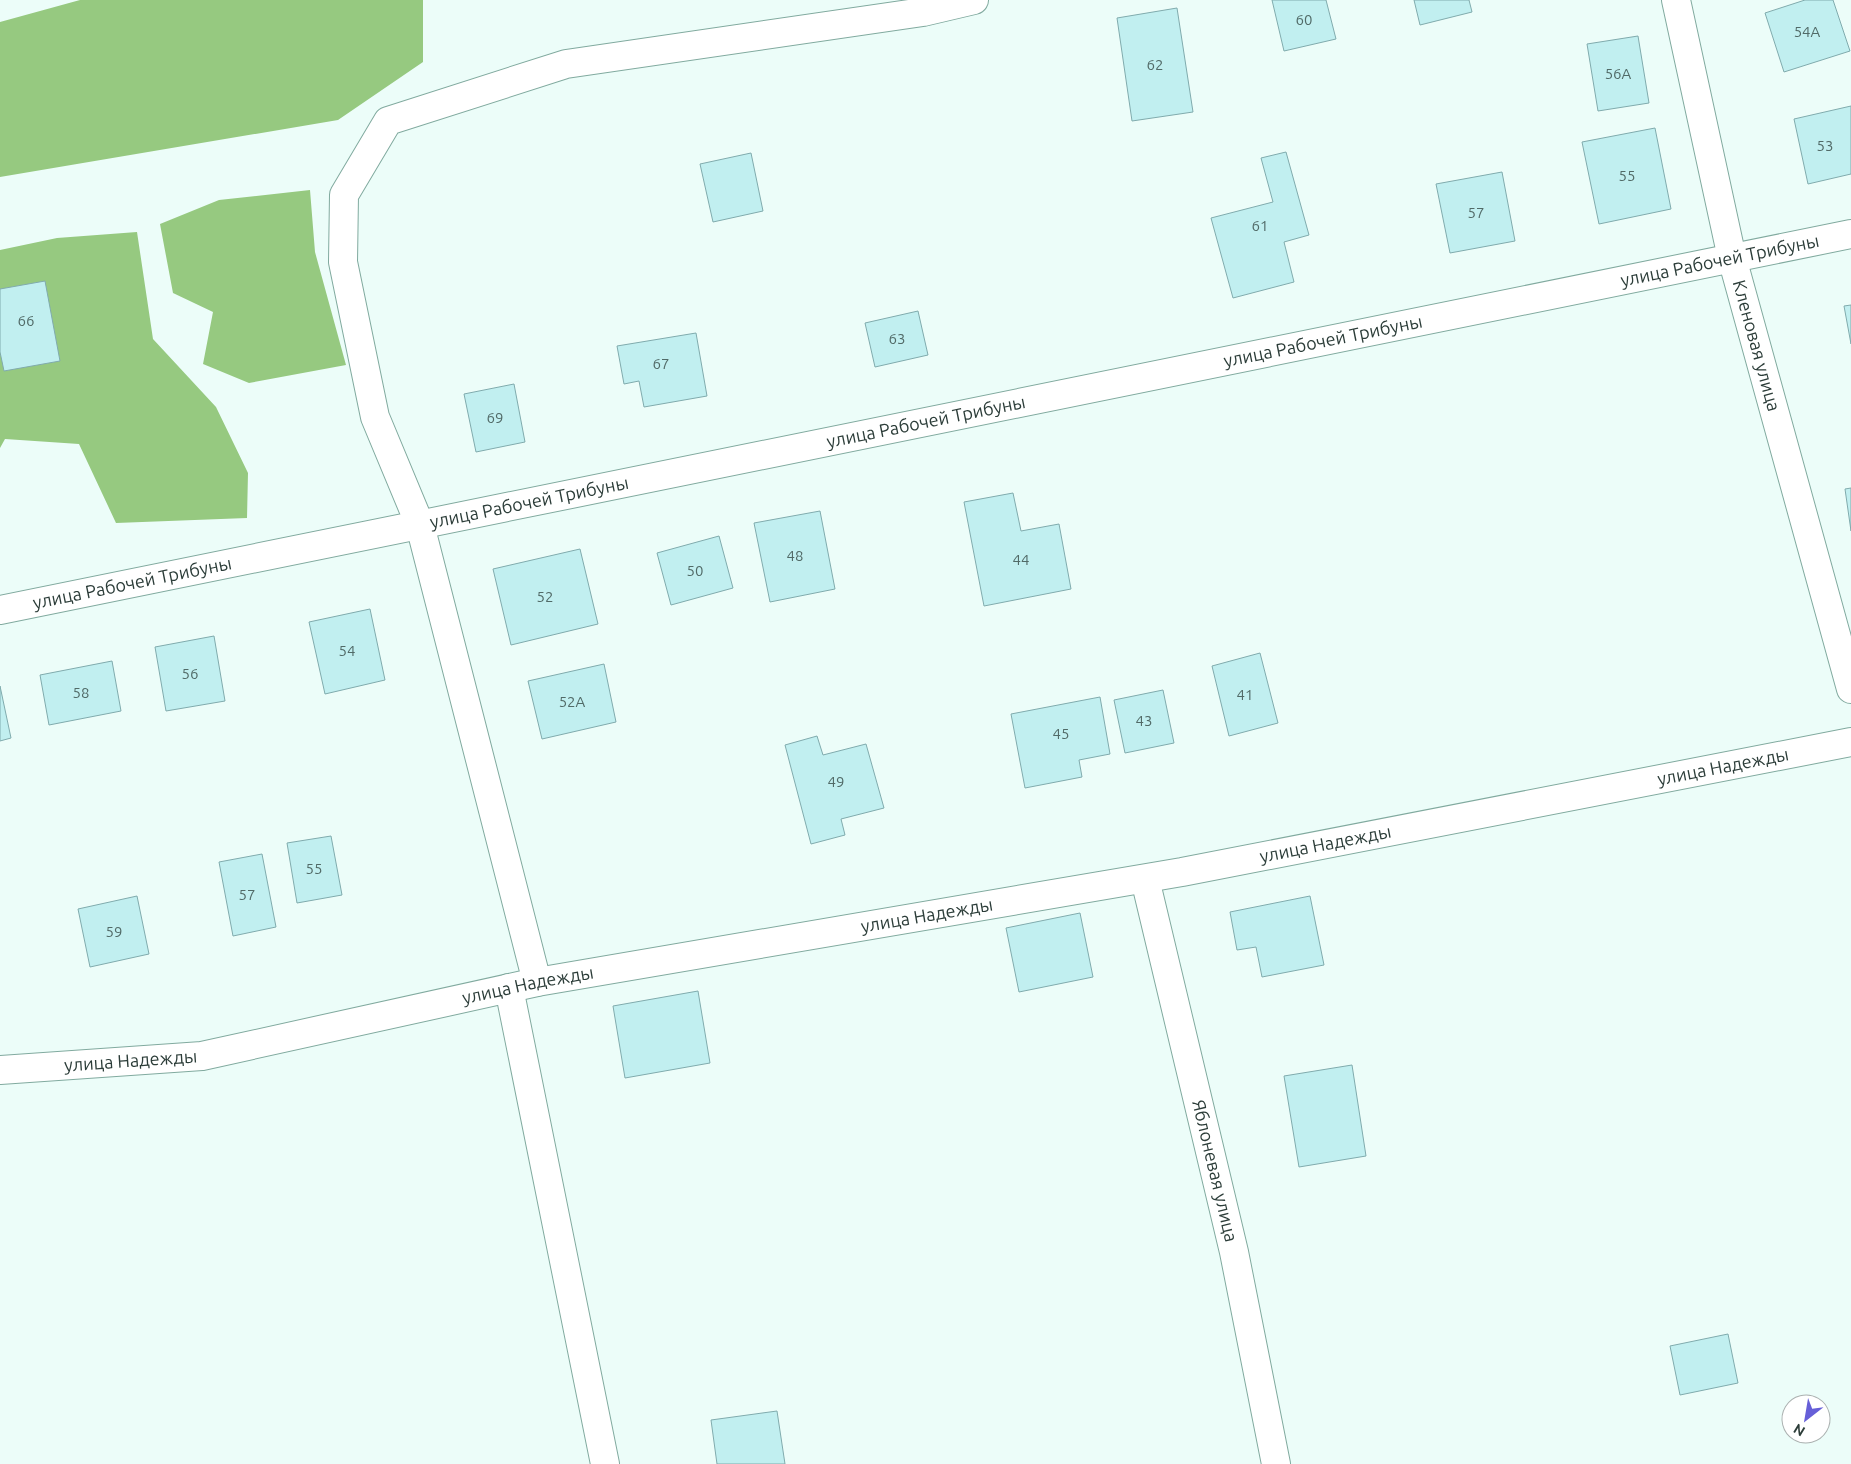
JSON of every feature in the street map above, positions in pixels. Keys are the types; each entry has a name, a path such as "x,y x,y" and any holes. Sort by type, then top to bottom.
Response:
{"street":[{"path":"538,982 420,525 375,417 343,262 344,195 388,121 566,64 913,13 974,0"},
{"name":"Кленовая улица","path":"1676,0 1732,258 1851,688"},
{"name":"улица Рабочей Трибуны","path":"0,610 1851,234"},
{"name":"улица Надежды","path":"0,1070 202,1056 538,982 1145,878 1851,742"},
{"name":"Яблоневая улица","path":"1145,878 1234,1252 1276,1464"},
{"path":"509,988 604,1464"}],"green space":[{"path":"80,0 423,0 423,62 338,120 0,177 0,22"},
{"path":"310,190 315,252 346,365 249,383 203,364 213,312 173,293 160,224 219,200"},
{"path":"137,232 153,339 216,407 248,473 247,518 116,523 79,444 5,439 0,448 0,250 57,238"}],"building":[{"path":"1272,0 1326,0 1336,39 1284,51"},
{"path":"1414,0 1469,0 1472,12 1420,25"},
{"path":"1805,0 1833,0 1850,51 1784,72 1765,13"},
{"path":"1177,8 1193,112 1132,121 1117,18"},
{"path":"1638,36 1649,103 1598,111 1587,44"},
{"path":"1851,106 1851,174 1808,184 1794,119"},
{"path":"1655,128 1671,209 1599,224 1582,142"},
{"path":"1286,152 1309,235 1284,242 1294,282 1233,298 1211,218 1273,202 1261,158"},
{"path":"751,153 763,211 713,222 700,164"},
{"path":"1502,172 1515,241 1450,253 1436,184"},
{"path":"45,281 60,361 4,371 0,352 0,289"},
{"path":"1851,305 1851,344 1844,306"},
{"path":"918,311 928,355 875,367 865,323"},
{"path":"696,333 707,396 644,407 639,381 624,384 617,346"},
{"path":"514,384 525,442 476,452 464,394"},
{"path":"1851,488 1851,531 1845,489"},
{"path":"1013,493 1021,531 1059,524 1071,589 984,606 964,502"},
{"path":"820,511 835,589 770,602 754,523"},
{"path":"719,536 733,588 671,605 657,553"},
{"path":"580,549 598,624 511,645 493,569"},
{"path":"370,609 385,680 325,694 309,622"},
{"path":"214,636 225,701 166,711 155,647"},
{"path":"1260,653 1278,723 1229,736 1212,666"},
{"path":"112,661 121,711 49,725 40,675"},
{"path":"604,664 616,722 542,739 528,681"},
{"path":"0,686 11,738 0,741"},
{"path":"1163,690 1174,743 1125,753 1114,700"},
{"path":"1100,697 1110,754 1079,760 1082,777 1025,788 1011,714"},
{"path":"817,736 823,755 866,744 884,808 841,819 845,835 811,844 785,745"},
{"path":"331,836 342,895 297,903 287,843"},
{"path":"262,854 276,927 233,936 219,862"},
{"path":"137,896 149,954 90,967 78,909"},
{"path":"1310,896 1324,965 1262,977 1256,947 1237,950 1230,912"},
{"path":"1080,913 1093,977 1019,992 1006,928"},
{"path":"698,991 710,1063 625,1078 613,1006"},
{"path":"1352,1065 1366,1156 1299,1167 1284,1076"},
{"path":"1728,1334 1738,1383 1680,1395 1670,1346"},
{"path":"777,1411 785,1464 717,1464 711,1420"}]}
